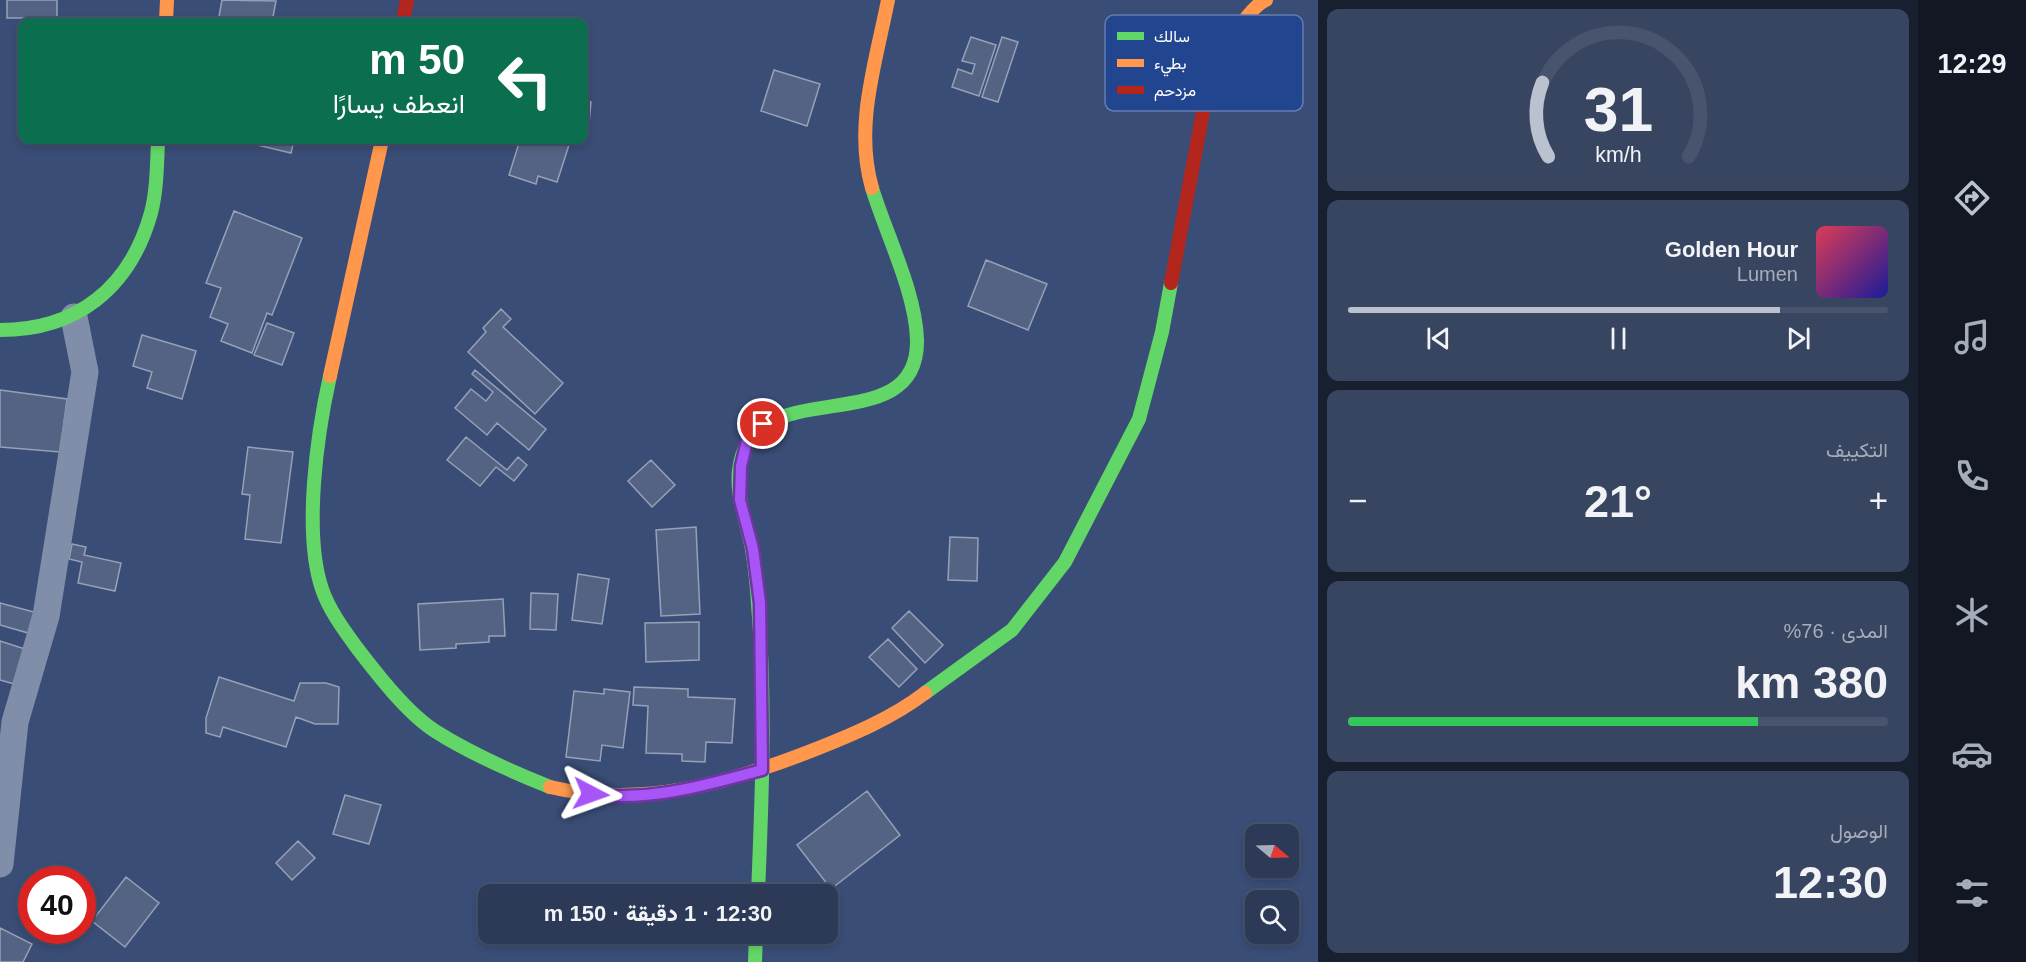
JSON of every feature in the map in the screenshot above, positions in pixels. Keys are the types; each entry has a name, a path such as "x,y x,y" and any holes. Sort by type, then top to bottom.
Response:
{"street":[{"path":"166,18 167,0"},
{"path":"404,18 407,0"},
{"path":"758,884 762,770 760,603 753,549 740,500 741,466 747,441 763,424 784,415 874,399 898,385 913,364 916,338 910,303 865,156 867,119 888,0"},
{"path":"1250,15 1259,3 1266,0"},
{"path":"381,144 321,415 314,492 315,544 322,589 340,624 382,681 433,730 498,766 551,788 611,797 674,792 762,770 863,730 915,701 1012,630 1065,562 1139,419 1153,374 1203,111"},
{"path":"0,330 46,326 74,317 103,298 124,273 140,245 151,214 159,144"},
{"path":"0,864 15,722 46,616 85,372 74,317"},
{"path":"755,962 756,944"}],"building":[{"path":"7,0 57,0 57,18 7,18"},
{"path":"222,0 276,1 273,18 219,18"},
{"path":"971,37 996,45 979,96 952,87 958,69 972,74 975,64 962,61"},
{"path":"1002,37 1018,42 998,102 982,97"},
{"path":"774,70 820,84 807,126 761,111"},
{"path":"588,102 591,102 588,124"},
{"path":"253,144 293,144 291,153"},
{"path":"519,144 569,145 557,182 538,176 536,184 509,175"},
{"path":"234,211 302,238 272,315 267,313 252,353 221,341 228,324 210,317 221,288 206,283"},
{"path":"986,260 1047,284 1028,330 968,306"},
{"path":"501,309 511,319 503,327 563,383 535,414 468,352 486,332 483,328"},
{"path":"267,323 294,333 282,365 254,355"},
{"path":"142,335 196,351 182,399 147,388 152,372 133,366"},
{"path":"475,370 546,429 529,450 497,423 487,435 455,408 471,389 486,401 493,392 472,374"},
{"path":"0,390 67,399 60,452 0,447"},
{"path":"466,437 507,470 518,457 527,465 514,481 496,467 480,486 447,460"},
{"path":"248,447 293,452 281,543 245,539 250,495 242,494"},
{"path":"651,460 675,485 652,507 628,481"},
{"path":"696,527 700,614 661,616 656,530"},
{"path":"950,537 978,538 977,581 948,580"},
{"path":"72,544 86,547 84,555 121,563 115,591 78,583 82,562 69,559"},
{"path":"578,574 609,579 602,624 572,620"},
{"path":"531,593 558,594 556,630 530,629"},
{"path":"503,599 505,636 489,636 489,642 456,644 456,648 420,650 418,604"},
{"path":"0,603 34,612 28,633 0,625"},
{"path":"909,611 943,645 925,663 892,628"},
{"path":"699,622 699,660 646,662 645,623"},
{"path":"888,639 917,669 899,687 869,657"},
{"path":"0,641 28,650 18,685 0,680"},
{"path":"219,677 294,701 300,683 326,683 339,687 338,724 315,724 296,717 286,747 223,727 220,737 206,733 206,718"},
{"path":"634,687 688,689 688,697 735,699 732,743 706,742 705,762 682,761 682,754 646,753 648,706 633,705"},
{"path":"604,689 630,692 623,748 602,745 600,761 566,757 574,691 604,694"},
{"path":"867,791 900,835 837,884 827,884 797,845"},
{"path":"345,795 381,805 369,844 333,834"},
{"path":"298,841 315,858 292,880 276,863"},
{"path":"126,877 159,903 125,947 96,924 96,916"},
{"path":"0,928 18,937 18,944 32,944 23,962 0,962"}],"traffic: fast":[{"path":"0,330 28,328 76,313 96,300 114,283 142,240 151,213 156,186 158,144"},
{"path":"758,884 762,676 755,570 739,491 739,468 742,456 756,432 780,418 808,410 869,399 894,389 911,370 917,340 912,303 872,188"},
{"path":"925,693 1012,630 1065,562 1139,419 1162,332 1171,283"},
{"path":"330,376 317,454 313,540 322,589 337,620 403,704 424,723 477,755 550,787"},
{"path":"755,962 756,944"}],"traffic: slow":[{"path":"166,18 167,0"},
{"path":"872,188 867,165 866,118 873,70 888,0"},
{"path":"1249,15 1266,0"},
{"path":"330,376 381,144"},
{"path":"550,787 584,793 652,794 718,782 784,761 872,725 925,693"}],"traffic: jam":[{"path":"404,18 407,0"},
{"path":"1171,283 1203,111"}],"route":[{"path":"591,794 611,797 684,791 762,770 763,669 760,603 753,549 740,500 741,466 747,441 763,424"}]}
